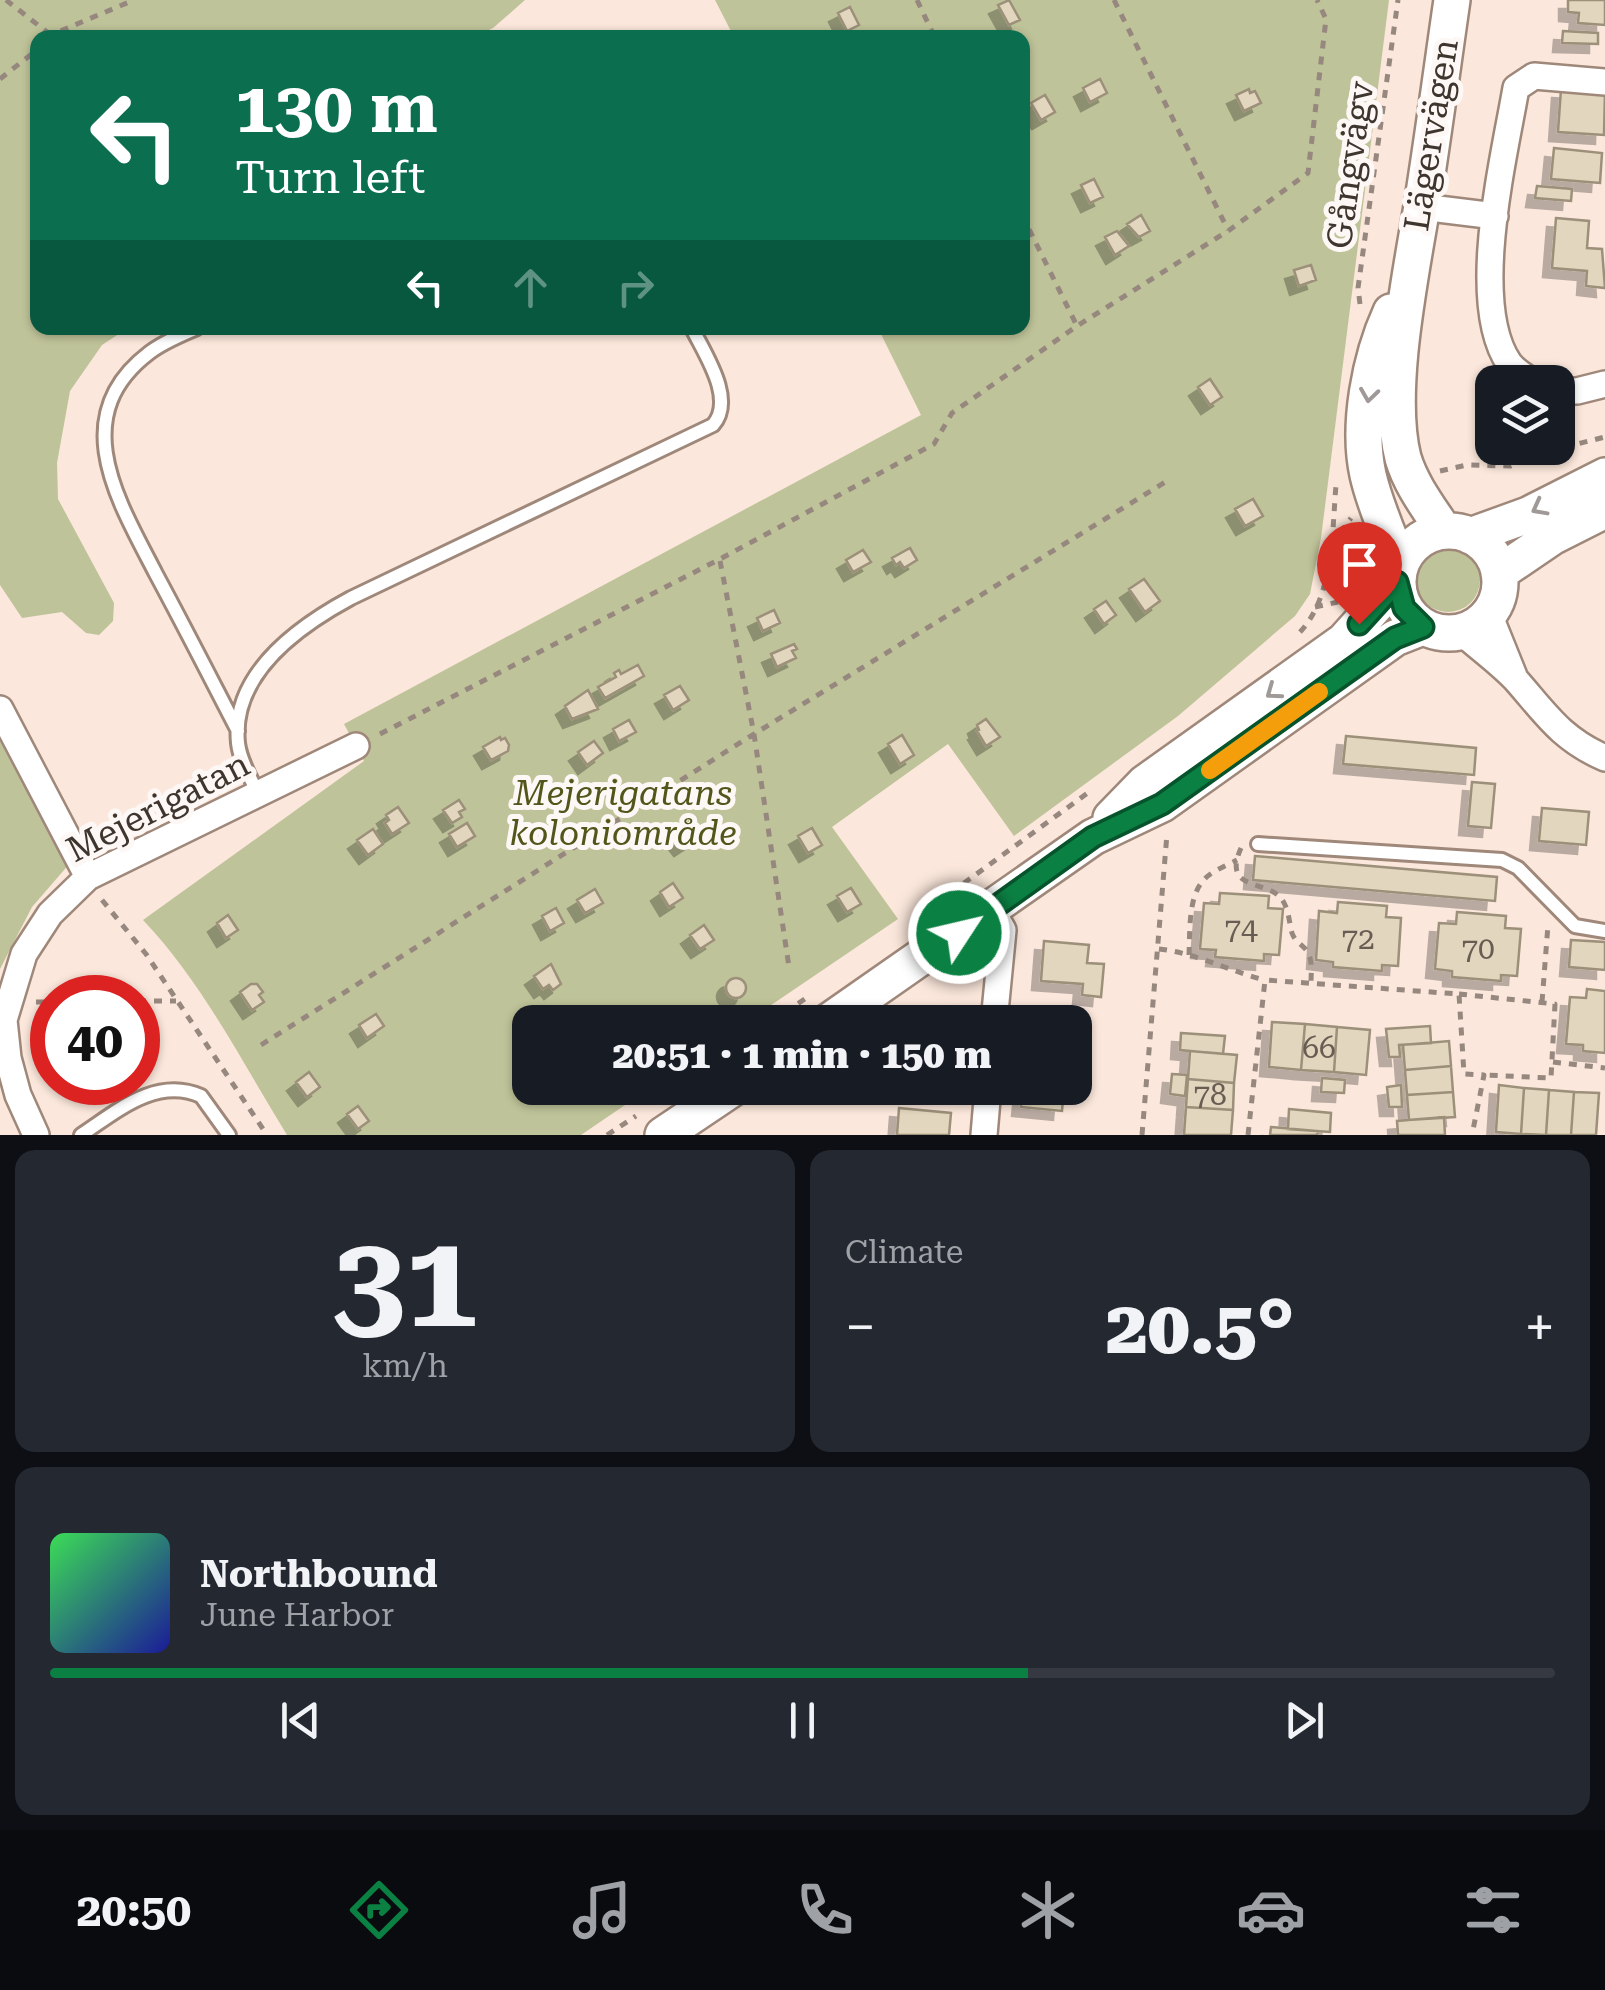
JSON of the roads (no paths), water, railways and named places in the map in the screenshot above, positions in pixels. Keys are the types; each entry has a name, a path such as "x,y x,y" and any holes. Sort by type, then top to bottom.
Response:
{"street":[{"name":"Lägervägen","path":"1452,0 1409,270 1398,428 1413,485 1458,534"},
{"path":"1510,365 1494,326 1489,293 1495,216 1516,88 1534,76 1605,82"},
{"path":"1422,207 1495,216"},
{"name":"Lägervägen","path":"1399,573 1368,474 1365,428 1384,328 1409,270"},
{"path":"1575,391 1605,384"},
{"path":"826,1005 992,910 1093,837 1145,784 1344,641 1399,573 1418,542 1528,515 1605,476"},
{"path":"1499,573 1552,537 1605,510"},
{"path":"1399,573 1404,608 1423,627 1435,632 1475,623 1497,602 1499,573 1494,558 1458,534"},
{"path":"1475,623 1556,729 1605,758"},
{"path":"1093,837 1162,804 1395,638 1423,627"},
{"path":"0,709 88,877"},
{"name":"Mejerigatan","path":"36,1135 13,1098 3,1044 4,1020 24,954 50,914 88,877 356,746"},
{"path":"992,910 1003,930 996,1005"},
{"path":"663,1135 708,1105"},
{"path":"984,1135 987,1105"}],"lane":[{"path":"183,335 158,347 132,369 110,406 104,450 115,494 238,732 241,756 258,794"},
{"path":"238,732 246,698 257,675 274,652 322,614 712,425 721,402 712,369 695,335"},
{"path":"1258,844 1502,860 1518,868 1574,926 1605,931"},
{"path":"81,1135 140,1097 173,1090 201,1096 229,1135"}],"park label":[{"name":"Mejerigatans koloniområde","path":"623,813"}]}
